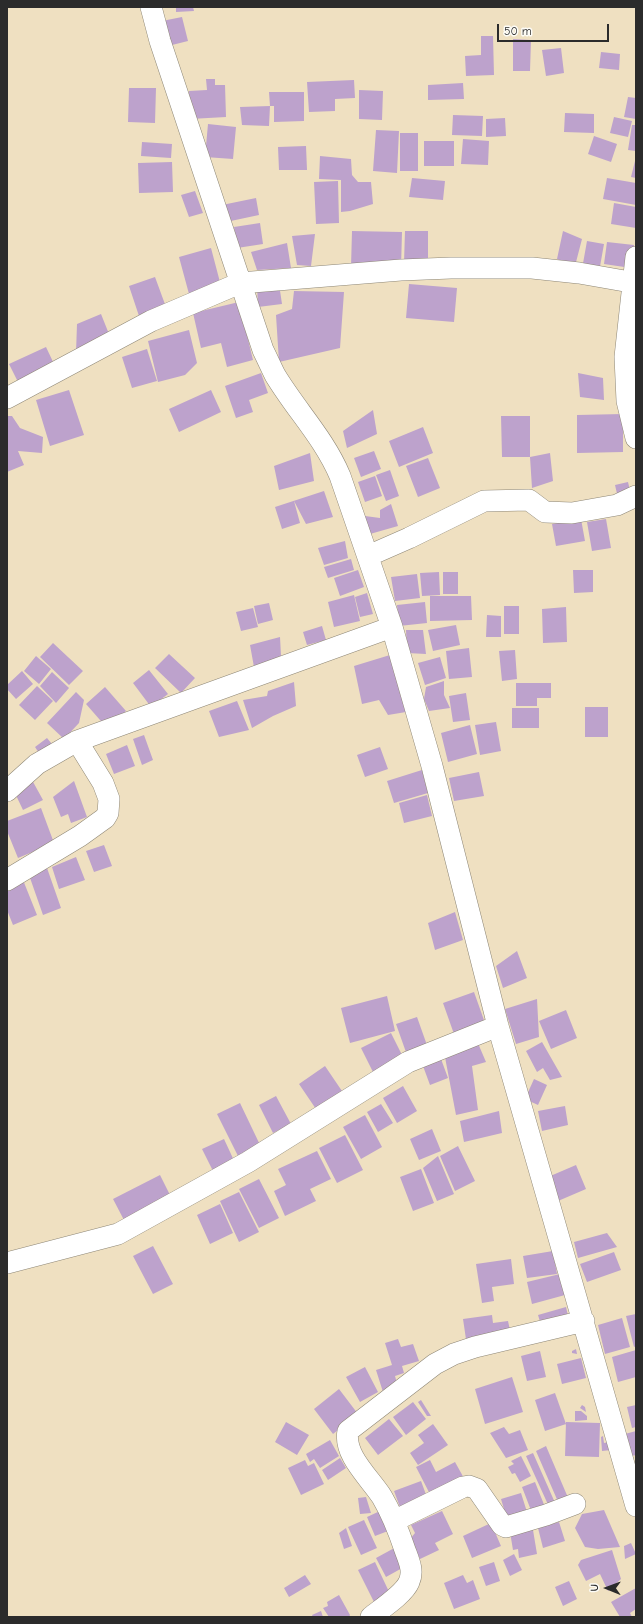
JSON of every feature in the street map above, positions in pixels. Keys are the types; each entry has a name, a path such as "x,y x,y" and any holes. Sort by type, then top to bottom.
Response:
{"street":[{"path":"151,7 160,41 263,350 274,374 333,459 392,627 432,766 498,1026 636,1506"},
{"path":"636,257 625,357 627,401 636,438"},
{"path":"7,398 151,321 240,283 401,270 451,268 532,268 579,273 634,283"},
{"path":"368,556 409,538 484,501 529,500 544,512 572,513 616,505 636,496"},
{"path":"7,791 37,764 77,741 392,627"},
{"path":"7,880 80,836 105,818 108,813 109,799 103,783 77,741"},
{"path":"7,1263 118,1234 248,1162 408,1062 498,1026"},
{"path":"371,1617 404,1588 411,1577 411,1567 394,1520 381,1496 350,1452 346,1438 348,1431 435,1364 454,1354 475,1347 584,1321"},
{"path":"394,1520 463,1487 469,1486 477,1489 502,1525 506,1527 546,1515 575,1504"}],"building":[{"path":"176,7 193,7 194,11 176,12"},
{"path":"182,17 188,41 168,46 162,21"},
{"path":"481,36 493,36 494,75 466,76 465,56 481,55"},
{"path":"513,39 531,40 530,71 513,71"},
{"path":"561,48 564,73 546,76 542,50"},
{"path":"601,52 620,54 619,70 599,68"},
{"path":"206,79 215,79 215,85 225,85 226,117 190,119 189,91 207,90"},
{"path":"354,80 355,98 335,99 335,111 309,112 307,82"},
{"path":"463,83 464,99 428,100 428,85"},
{"path":"129,88 156,88 155,123 128,122"},
{"path":"359,90 383,91 382,120 359,119"},
{"path":"269,92 304,92 304,121 274,122 274,106 270,106"},
{"path":"628,97 636,98 636,119 624,117"},
{"path":"270,106 269,126 242,125 240,107"},
{"path":"565,113 594,114 594,133 564,132"},
{"path":"453,115 483,116 482,136 452,135"},
{"path":"614,117 632,121 628,137 610,133"},
{"path":"505,118 506,136 486,137 486,119"},
{"path":"208,124 236,127 233,159 205,157"},
{"path":"632,125 636,125 636,151 628,150"},
{"path":"376,130 399,131 397,173 373,171"},
{"path":"400,133 418,133 418,171 400,171"},
{"path":"594,136 617,144 611,162 588,154"},
{"path":"463,139 489,141 488,165 461,164"},
{"path":"424,141 454,141 454,166 424,166"},
{"path":"142,142 172,144 171,158 141,156"},
{"path":"306,146 307,170 279,170 278,147"},
{"path":"320,156 351,159 352,175 358,182 371,182 373,204 350,211 341,212 341,180 319,179"},
{"path":"636,161 636,178 631,177"},
{"path":"172,162 173,192 139,193 138,163"},
{"path":"412,178 445,181 443,200 409,197"},
{"path":"607,178 636,183 636,205 603,199"},
{"path":"338,181 339,223 316,224 314,182"},
{"path":"195,191 203,213 189,217 181,195"},
{"path":"256,198 259,215 226,222 222,205"},
{"path":"614,203 636,207 636,228 611,224"},
{"path":"260,223 263,244 237,248 234,227"},
{"path":"352,231 402,232 401,268 351,267"},
{"path":"405,231 428,231 428,264 404,263"},
{"path":"563,231 582,239 575,266 557,259"},
{"path":"315,234 311,266 297,265 292,236"},
{"path":"587,241 604,244 599,272 582,269"},
{"path":"607,242 634,245 631,268 604,264"},
{"path":"287,243 291,268 257,270 251,252"},
{"path":"211,248 221,286 189,294 179,257"},
{"path":"155,277 166,307 139,316 129,286"},
{"path":"279,284 282,304 258,307 257,285"},
{"path":"409,284 457,288 454,322 406,318"},
{"path":"294,291 344,292 340,348 279,362 276,315 292,309"},
{"path":"239,302 253,360 227,367 221,343 201,348 193,313"},
{"path":"101,314 111,339 76,353 77,324"},
{"path":"189,330 197,363 185,375 158,382 148,341"},
{"path":"46,347 55,366 18,382 9,364"},
{"path":"147,349 157,381 132,388 122,357"},
{"path":"261,373 268,393 249,400 253,412 236,418 225,386"},
{"path":"578,373 603,378 604,400 580,397"},
{"path":"69,390 84,435 50,446 36,400"},
{"path":"211,390 221,412 179,432 169,409"},
{"path":"373,410 377,434 347,448 343,431"},
{"path":"623,414 623,452 577,453 577,415"},
{"path":"7,416 12,416 20,428 43,437 42,453 18,451 24,465 7,472"},
{"path":"501,416 530,416 530,457 502,457"},
{"path":"423,427 433,453 399,467 389,441"},
{"path":"374,451 381,469 361,477 354,458"},
{"path":"310,453 314,481 279,490 274,466"},
{"path":"550,453 553,481 532,488 530,457"},
{"path":"428,458 440,488 418,497 406,466"},
{"path":"390,470 399,496 386,501 376,475"},
{"path":"375,476 382,496 365,502 358,482"},
{"path":"628,482 631,495 618,498 615,485"},
{"path":"324,491 333,517 306,524 294,501 300,523 282,529 275,507"},
{"path":"391,504 398,526 370,534 365,516 380,518 380,510"},
{"path":"581,519 585,541 556,546 552,524"},
{"path":"606,519 611,548 592,551 587,522"},
{"path":"345,541 348,558 324,565 318,548"},
{"path":"351,559 354,570 328,578 324,567"},
{"path":"358,570 364,587 340,596 334,578"},
{"path":"573,570 593,570 593,592 574,593"},
{"path":"439,572 440,595 422,596 420,573"},
{"path":"443,572 458,572 458,594 443,594"},
{"path":"417,574 420,598 395,601 391,577"},
{"path":"367,593 373,614 360,617 355,597"},
{"path":"354,595 360,621 334,627 328,602"},
{"path":"430,596 471,596 472,620 430,621"},
{"path":"425,602 427,623 399,626 397,605"},
{"path":"269,603 273,620 258,624 254,606"},
{"path":"504,606 519,606 519,634 504,634"},
{"path":"566,607 567,642 543,643 542,609"},
{"path":"253,608 258,627 241,631 236,612"},
{"path":"487,615 501,616 501,637 486,637"},
{"path":"456,625 460,645 433,651 428,630"},
{"path":"322,626 326,640 307,645 303,632"},
{"path":"406,630 423,630 426,654 407,653"},
{"path":"280,637 281,656 254,667 250,645"},
{"path":"53,643 83,671 69,685 40,657"},
{"path":"469,648 472,677 449,679 446,651"},
{"path":"515,650 517,679 502,681 499,651"},
{"path":"169,654 195,678 181,693 155,668"},
{"path":"390,655 406,712 388,715 379,700 362,704 354,666"},
{"path":"36,656 51,669 39,684 24,671"},
{"path":"440,657 446,678 425,685 418,663"},
{"path":"149,670 168,694 151,707 133,683"},
{"path":"22,671 33,684 16,699 7,689 7,685"},
{"path":"52,672 69,688 56,703 40,686"},
{"path":"444,681 444,695 450,708 429,711 424,699 426,687"},
{"path":"294,682 296,706 273,716 252,728 243,700 267,696 268,691"},
{"path":"516,683 551,683 551,698 537,698 537,706 516,706"},
{"path":"37,686 53,701 35,720 19,705"},
{"path":"105,687 126,711 107,728 86,704"},
{"path":"76,692 84,700 79,723 64,739 47,723"},
{"path":"466,693 470,720 453,722 449,696"},
{"path":"237,701 249,730 219,737 209,711"},
{"path":"585,707 608,707 608,737 585,737"},
{"path":"512,708 539,708 539,728 512,728"},
{"path":"496,722 501,751 480,755 475,725"},
{"path":"470,725 477,754 448,762 441,733"},
{"path":"144,735 153,760 142,765 133,739"},
{"path":"47,738 56,749 43,759 35,747"},
{"path":"127,745 135,766 114,774 106,754"},
{"path":"380,747 388,769 365,777 357,755"},
{"path":"422,770 428,793 394,803 387,781"},
{"path":"479,772 484,796 454,801 449,778"},
{"path":"32,780 43,800 23,810 13,789"},
{"path":"74,781 87,817 71,823 68,814 61,817 53,797"},
{"path":"427,795 432,816 404,823 399,803"},
{"path":"41,808 54,843 18,858 7,831 7,821"},
{"path":"104,845 112,866 94,872 86,851"},
{"path":"76,857 85,880 59,889 52,867"},
{"path":"47,868 61,908 43,915 29,875"},
{"path":"23,880 37,915 13,925 7,910 7,886"},
{"path":"455,912 463,940 435,950 428,923"},
{"path":"517,951 527,978 503,988 496,966"},
{"path":"474,992 485,1023 454,1034 443,1003"},
{"path":"387,996 395,1031 350,1043 341,1008"},
{"path":"537,999 539,1037 516,1044 505,1009"},
{"path":"566,1010 577,1038 551,1049 539,1021"},
{"path":"417,1017 428,1048 407,1055 396,1024"},
{"path":"391,1033 403,1057 373,1072 361,1048"},
{"path":"477,1041 486,1062 472,1066 478,1110 456,1115 444,1052"},
{"path":"542,1042 562,1077 550,1080 543,1068 537,1072 526,1051"},
{"path":"441,1059 448,1078 430,1085 423,1066"},
{"path":"325,1066 344,1094 318,1112 299,1084"},
{"path":"534,1079 547,1085 538,1105 525,1099"},
{"path":"403,1086 417,1111 397,1123 383,1098"},
{"path":"276,1096 291,1124 273,1133 259,1105"},
{"path":"240,1103 261,1147 239,1158 217,1114"},
{"path":"381,1104 393,1123 378,1132 367,1112"},
{"path":"565,1106 568,1125 542,1131 538,1111"},
{"path":"499,1111 502,1133 464,1142 460,1121"},
{"path":"365,1115 382,1147 361,1159 343,1127"},
{"path":"432,1129 441,1151 419,1160 410,1139"},
{"path":"345,1135 363,1170 337,1183 319,1148"},
{"path":"224,1139 237,1167 216,1177 202,1149"},
{"path":"458,1146 475,1181 455,1191 440,1156"},
{"path":"317,1151 331,1179 310,1189 316,1201 285,1216 274,1191 286,1185 278,1169"},
{"path":"438,1156 454,1194 437,1201 423,1168"},
{"path":"576,1165 586,1189 558,1201 548,1177"},
{"path":"421,1169 434,1203 413,1211 400,1177"},
{"path":"160,1175 172,1199 125,1222 113,1199"},
{"path":"259,1179 279,1218 259,1228 239,1189"},
{"path":"239,1192 259,1232 239,1242 220,1201"},
{"path":"220,1204 233,1233 210,1244 197,1215"},
{"path":"607,1233 617,1247 578,1258 574,1242"},
{"path":"153,1246 173,1284 153,1294 133,1256"},
{"path":"553,1251 557,1274 527,1278 523,1256"},
{"path":"614,1252 621,1270 587,1282 580,1264"},
{"path":"511,1259 514,1284 492,1287 494,1301 482,1303 476,1264"},
{"path":"560,1274 565,1295 532,1304 527,1282"},
{"path":"566,1307 569,1320 542,1328 538,1315"},
{"path":"636,1314 636,1346 634,1347 626,1316"},
{"path":"492,1315 493,1323 508,1321 511,1335 467,1346 463,1319"},
{"path":"622,1318 630,1347 605,1354 598,1325"},
{"path":"398,1339 401,1347 413,1344 419,1361 402,1366 404,1373 395,1376 398,1387 383,1392 376,1370 392,1365 385,1343"},
{"path":"576,1349 577,1354 572,1353 572,1351"},
{"path":"636,1350 636,1377 618,1382 612,1357"},
{"path":"540,1351 546,1377 527,1381 521,1356"},
{"path":"581,1358 586,1378 562,1384 557,1364"},
{"path":"365,1367 378,1392 360,1402 346,1377"},
{"path":"512,1377 523,1412 485,1424 475,1389"},
{"path":"339,1389 358,1414 333,1434 314,1409"},
{"path":"555,1393 566,1424 545,1431 535,1400"},
{"path":"421,1400 431,1416 427,1416 418,1402"},
{"path":"413,1402 426,1419 406,1435 393,1417"},
{"path":"582,1405 585,1407 586,1412 580,1408"},
{"path":"636,1405 636,1427 632,1428 627,1407"},
{"path":"575,1411 581,1411 587,1416 587,1420 575,1421"},
{"path":"389,1419 403,1436 378,1455 365,1438"},
{"path":"286,1422 309,1435 297,1455 275,1442"},
{"path":"566,1422 600,1423 599,1457 565,1456"},
{"path":"433,1424 448,1445 418,1465 410,1453 424,1443 418,1435"},
{"path":"504,1427 509,1434 520,1430 528,1450 506,1458 490,1433"},
{"path":"636,1431 636,1455 632,1456 625,1434"},
{"path":"603,1436 604,1443 609,1442 611,1450 602,1451 601,1437"},
{"path":"330,1440 339,1456 320,1468 314,1459 310,1462 306,1454"},
{"path":"546,1446 569,1500 559,1504 536,1451"},
{"path":"533,1453 556,1505 550,1509 526,1456"},
{"path":"521,1456 531,1476 520,1482 515,1473 512,1474 508,1467 514,1464 511,1461"},
{"path":"340,1458 346,1468 328,1480 322,1470"},
{"path":"305,1460 308,1466 314,1463 324,1484 301,1495 288,1468"},
{"path":"430,1460 436,1472 455,1462 465,1480 432,1498 416,1467"},
{"path":"421,1481 428,1500 401,1510 394,1491"},
{"path":"535,1482 545,1507 532,1513 522,1487"},
{"path":"521,1493 527,1512 507,1519 501,1499"},
{"path":"366,1497 371,1513 360,1514 358,1498"},
{"path":"604,1510 620,1547 598,1549 585,1547 575,1528 582,1514"},
{"path":"380,1511 388,1531 375,1536 367,1517"},
{"path":"442,1511 453,1534 435,1543 439,1550 420,1559 410,1539 415,1533 411,1525"},
{"path":"364,1520 377,1548 361,1555 348,1527"},
{"path":"559,1522 565,1541 543,1548 538,1528"},
{"path":"491,1523 501,1546 472,1558 463,1536"},
{"path":"532,1524 537,1554 519,1558 518,1549 513,1550 510,1532"},
{"path":"346,1528 352,1546 344,1549 339,1533"},
{"path":"631,1543 636,1554 625,1559 624,1546"},
{"path":"398,1546 404,1567 386,1577 376,1558"},
{"path":"612,1550 621,1579 608,1591 600,1574 586,1581 578,1565 581,1560"},
{"path":"514,1554 522,1570 510,1576 503,1560"},
{"path":"375,1562 391,1596 375,1604 358,1570"},
{"path":"494,1562 500,1581 486,1586 479,1567"},
{"path":"305,1575 311,1584 289,1597 284,1588"},
{"path":"463,1575 467,1583 473,1580 480,1599 454,1609 444,1583"},
{"path":"569,1581 577,1599 563,1606 555,1587"},
{"path":"636,1588 636,1609 630,1613 632,1617 620,1617 611,1602"},
{"path":"339,1595 350,1615 349,1617 329,1617 323,1608 328,1606 327,1602"},
{"path":"321,1611 323,1617 313,1617 312,1615"}]}
